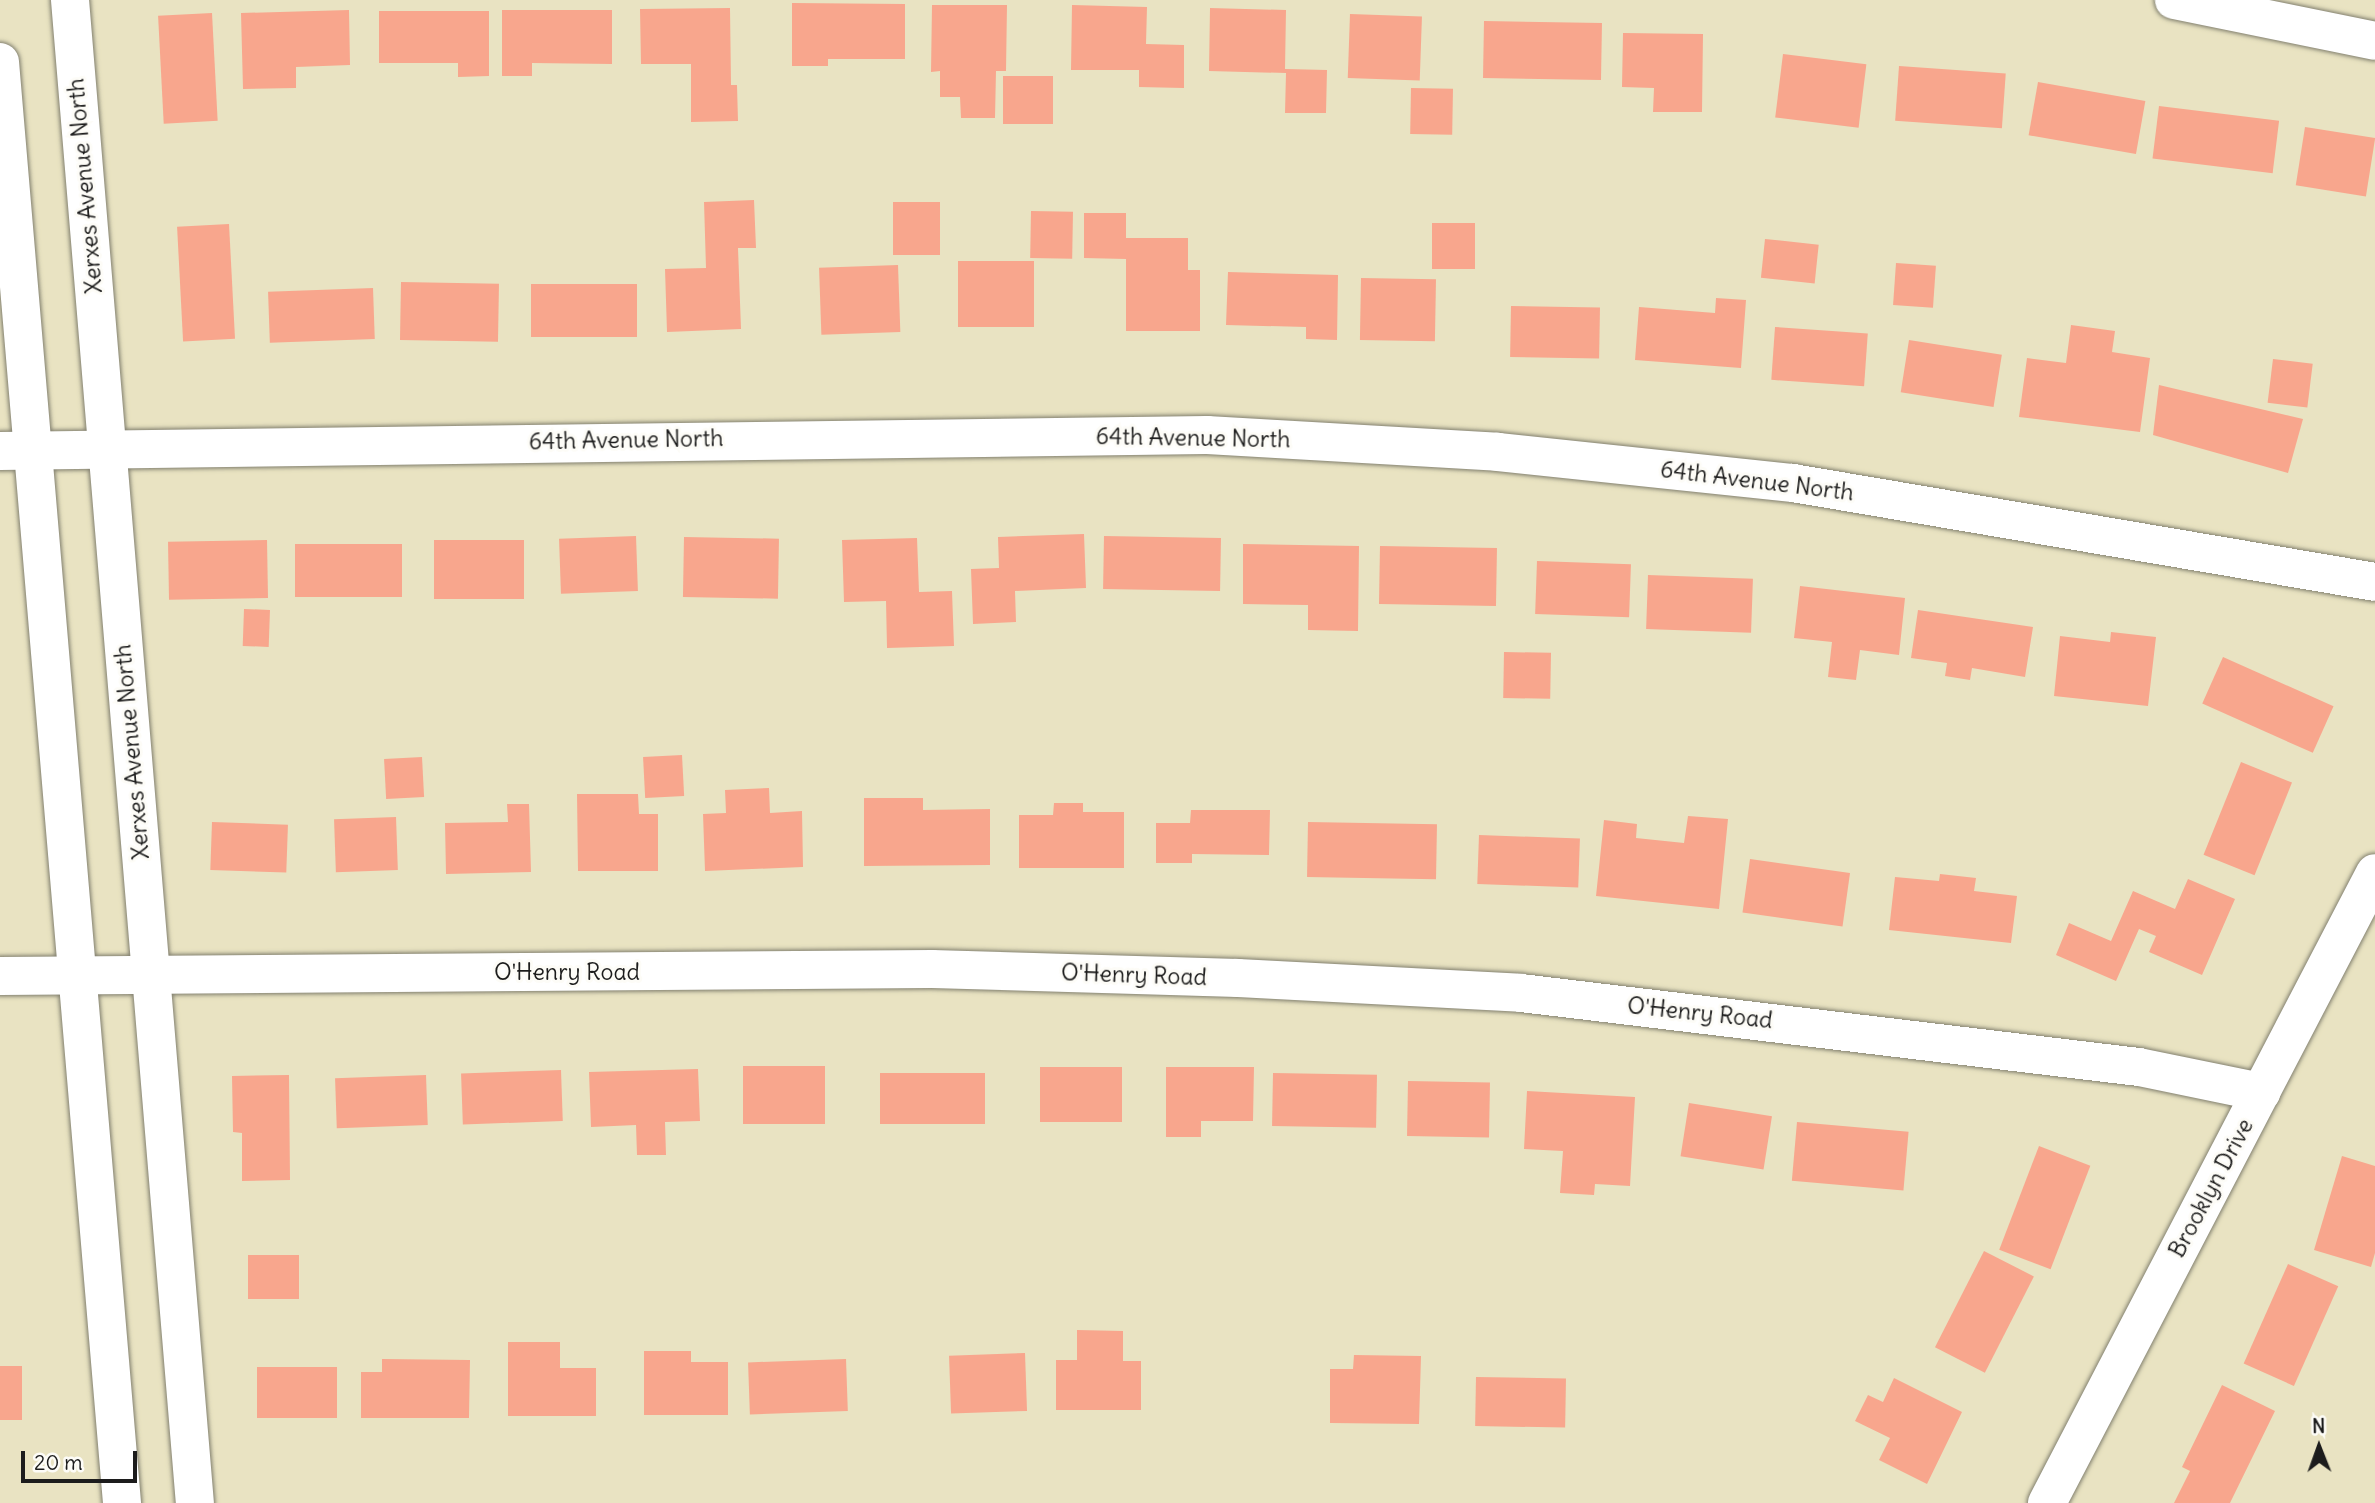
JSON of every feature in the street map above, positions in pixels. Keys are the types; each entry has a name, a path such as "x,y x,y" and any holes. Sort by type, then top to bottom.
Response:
{"street":[{"name":"Xerxes Avenue North","path":"70,0 195,1503"},
{"path":"2174,0 2375,41"},
{"path":"0,61 16,450 78,975 122,1503"},
{"name":"64th Avenue North","path":"16,450 1207,435 1498,452 1793,483 2375,582"},
{"name":"Brooklyn Drive","path":"2047,1503 2375,873"},
{"name":"O'Henry Road","path":"0,976 932,969 1521,993 2139,1067 2261,1092"}],"building":[{"path":"792,3 905,4 905,59 828,59 828,66 792,66"},
{"path":"932,5 1007,5 1006,71 996,71 995,118 961,118 960,97 940,97 940,71 931,72"},
{"path":"1072,5 1147,7 1146,44 1184,45 1184,88 1139,87 1139,70 1071,70"},
{"path":"730,8 731,85 737,85 738,121 691,122 691,64 641,64 640,9"},
{"path":"1210,8 1286,10 1285,69 1327,70 1326,113 1285,113 1286,73 1209,71"},
{"path":"349,10 350,65 296,67 296,88 243,89 241,13"},
{"path":"502,10 612,10 612,64 532,63 532,76 502,76"},
{"path":"379,11 489,11 489,76 458,77 458,63 379,63"},
{"path":"212,13 218,121 164,124 158,16"},
{"path":"1350,14 1422,17 1420,80 1348,78"},
{"path":"1484,21 1602,23 1601,80 1483,78"},
{"path":"1623,33 1703,34 1702,112 1653,112 1654,88 1622,87"},
{"path":"1783,54 1866,64 1859,128 1775,118"},
{"path":"1899,66 2006,73 2002,128 1895,121"},
{"path":"1003,76 1053,76 1053,124 1003,124"},
{"path":"2038,82 2145,101 2136,154 2029,135"},
{"path":"1411,88 1453,89 1452,135 1410,134"},
{"path":"2159,106 2279,121 2273,173 2153,159"},
{"path":"2305,127 2375,138 2366,196 2296,185"},
{"path":"754,200 756,248 738,248 741,329 667,332 665,269 706,268 704,202"},
{"path":"893,202 940,202 940,255 893,255"},
{"path":"1031,211 1073,212 1072,259 1030,258"},
{"path":"1084,213 1126,213 1126,238 1188,238 1188,270 1200,270 1200,331 1126,331 1126,259 1084,258"},
{"path":"1432,223 1475,223 1475,269 1432,269"},
{"path":"229,224 235,339 183,342 177,227"},
{"path":"1765,239 1819,245 1815,283 1761,278"},
{"path":"958,261 1034,261 1034,327 958,327"},
{"path":"1896,263 1936,266 1933,308 1893,305"},
{"path":"898,265 900,332 821,335 819,268"},
{"path":"1228,272 1338,275 1337,340 1306,339 1306,327 1226,325"},
{"path":"1361,278 1436,279 1435,341 1360,340"},
{"path":"401,282 499,284 498,342 400,340"},
{"path":"531,284 637,284 637,337 531,337"},
{"path":"373,288 375,339 270,343 268,292"},
{"path":"1716,298 1746,300 1741,368 1635,360 1639,307 1715,313"},
{"path":"1511,306 1600,308 1599,359 1510,357"},
{"path":"2071,325 2115,331 2112,352 2150,358 2140,432 2019,417 2027,358 2066,363"},
{"path":"1775,327 1868,333 1864,386 1771,380"},
{"path":"1909,340 2002,355 1994,407 1901,392"},
{"path":"2273,359 2313,364 2307,408 2268,403"},
{"path":"2159,385 2303,419 2288,473 2153,435"},
{"path":"1084,534 1086,588 1015,591 1016,622 973,624 971,569 999,568 998,537"},
{"path":"636,536 638,591 561,594 559,539"},
{"path":"1104,536 1221,538 1220,591 1103,589"},
{"path":"684,537 779,539 778,599 683,597"},
{"path":"917,538 919,592 952,591 954,646 887,648 886,601 844,602 842,540"},
{"path":"267,540 268,598 169,600 168,542"},
{"path":"434,540 524,540 524,599 434,599"},
{"path":"295,544 402,544 402,597 295,597"},
{"path":"1243,544 1359,546 1358,631 1308,630 1308,605 1243,604"},
{"path":"1380,546 1497,548 1496,606 1379,604"},
{"path":"1537,561 1631,564 1629,617 1535,614"},
{"path":"1648,575 1753,579 1751,633 1646,629"},
{"path":"1800,586 1905,598 1899,655 1860,650 1856,680 1828,677 1832,642 1794,638"},
{"path":"244,609 270,610 269,647 243,646"},
{"path":"1918,610 2033,627 2025,677 1972,668 1970,680 1945,676 1947,663 1911,658"},
{"path":"2111,632 2156,637 2148,706 2054,696 2060,636 2110,642"},
{"path":"1504,652 1551,653 1550,699 1503,698"},
{"path":"2223,657 2334,706 2313,753 2202,704"},
{"path":"682,755 684,796 645,798 643,757"},
{"path":"422,757 424,797 386,799 384,759"},
{"path":"2241,762 2292,783 2255,875 2204,855"},
{"path":"769,788 770,813 802,811 803,867 705,871 703,814 726,813 725,790"},
{"path":"577,794 638,794 639,814 658,814 658,871 578,871"},
{"path":"864,798 923,798 923,810 990,809 990,865 864,866"},
{"path":"1054,803 1083,803 1083,812 1124,812 1124,868 1019,868 1019,815 1053,815"},
{"path":"507,804 529,804 531,872 446,874 445,823 508,822"},
{"path":"1191,810 1270,810 1269,855 1192,854 1192,863 1156,863 1156,823 1190,823"},
{"path":"1688,816 1728,819 1719,909 1596,896 1604,820 1637,824 1636,838 1684,843"},
{"path":"396,817 398,870 336,872 334,819"},
{"path":"212,822 288,825 286,873 210,870"},
{"path":"1308,822 1437,824 1436,879 1307,877"},
{"path":"1479,835 1580,839 1578,887 1477,884"},
{"path":"1750,859 1850,873 1843,927 1742,912"},
{"path":"1940,874 1976,878 1974,891 2017,896 2011,943 1889,930 1895,877 1939,881"},
{"path":"2188,879 2235,899 2202,975 2149,952 2156,936 2139,929 2116,981 2056,955 2069,923 2111,941 2133,891 2175,909"},
{"path":"743,1066 825,1066 825,1124 743,1124"},
{"path":"1040,1067 1122,1067 1122,1122 1040,1122"},
{"path":"1166,1067 1254,1067 1253,1121 1201,1121 1201,1137 1166,1137"},
{"path":"698,1069 700,1121 665,1122 666,1155 637,1155 636,1125 591,1127 589,1072"},
{"path":"561,1070 563,1121 463,1124 461,1073"},
{"path":"880,1073 985,1073 985,1124 880,1124"},
{"path":"1273,1073 1377,1075 1376,1128 1272,1126"},
{"path":"289,1075 290,1180 242,1181 242,1133 233,1132 232,1076"},
{"path":"426,1075 428,1125 337,1128 335,1078"},
{"path":"1408,1081 1490,1082 1489,1137 1407,1136"},
{"path":"1527,1091 1635,1097 1630,1186 1595,1184 1594,1195 1560,1193 1563,1151 1524,1149"},
{"path":"1689,1103 1772,1116 1764,1169 1681,1156"},
{"path":"1797,1122 1909,1132 1903,1191 1792,1181"},
{"path":"2039,1146 2090,1166 2051,1269 1999,1250"},
{"path":"2342,1156 2375,1166 2375,1253 2371,1267 2314,1250"},
{"path":"1984,1251 2034,1276 1985,1373 1935,1347"},
{"path":"248,1255 299,1255 299,1299 248,1299"},
{"path":"2288,1264 2338,1286 2294,1386 2244,1364"},
{"path":"1077,1330 1123,1331 1123,1361 1141,1361 1141,1410 1056,1410 1056,1360 1077,1360"},
{"path":"508,1342 560,1342 560,1368 596,1368 596,1416 508,1416"},
{"path":"644,1351 691,1351 691,1362 728,1362 728,1415 644,1415"},
{"path":"1025,1353 1027,1411 951,1414 949,1356"},
{"path":"1354,1355 1421,1356 1419,1424 1330,1423 1330,1369 1353,1369"},
{"path":"382,1359 470,1360 469,1418 361,1418 361,1372 382,1372"},
{"path":"846,1359 848,1411 750,1414 748,1362"},
{"path":"0,1366 22,1366 22,1420 0,1420"},
{"path":"257,1367 337,1367 337,1418 257,1418"},
{"path":"1476,1377 1566,1379 1565,1428 1475,1426"},
{"path":"1894,1378 1962,1412 1927,1484 1879,1460 1890,1438 1855,1421 1868,1395 1883,1402"},
{"path":"2222,1385 2275,1411 2230,1503 2174,1503 2190,1471 2182,1467"}]}
